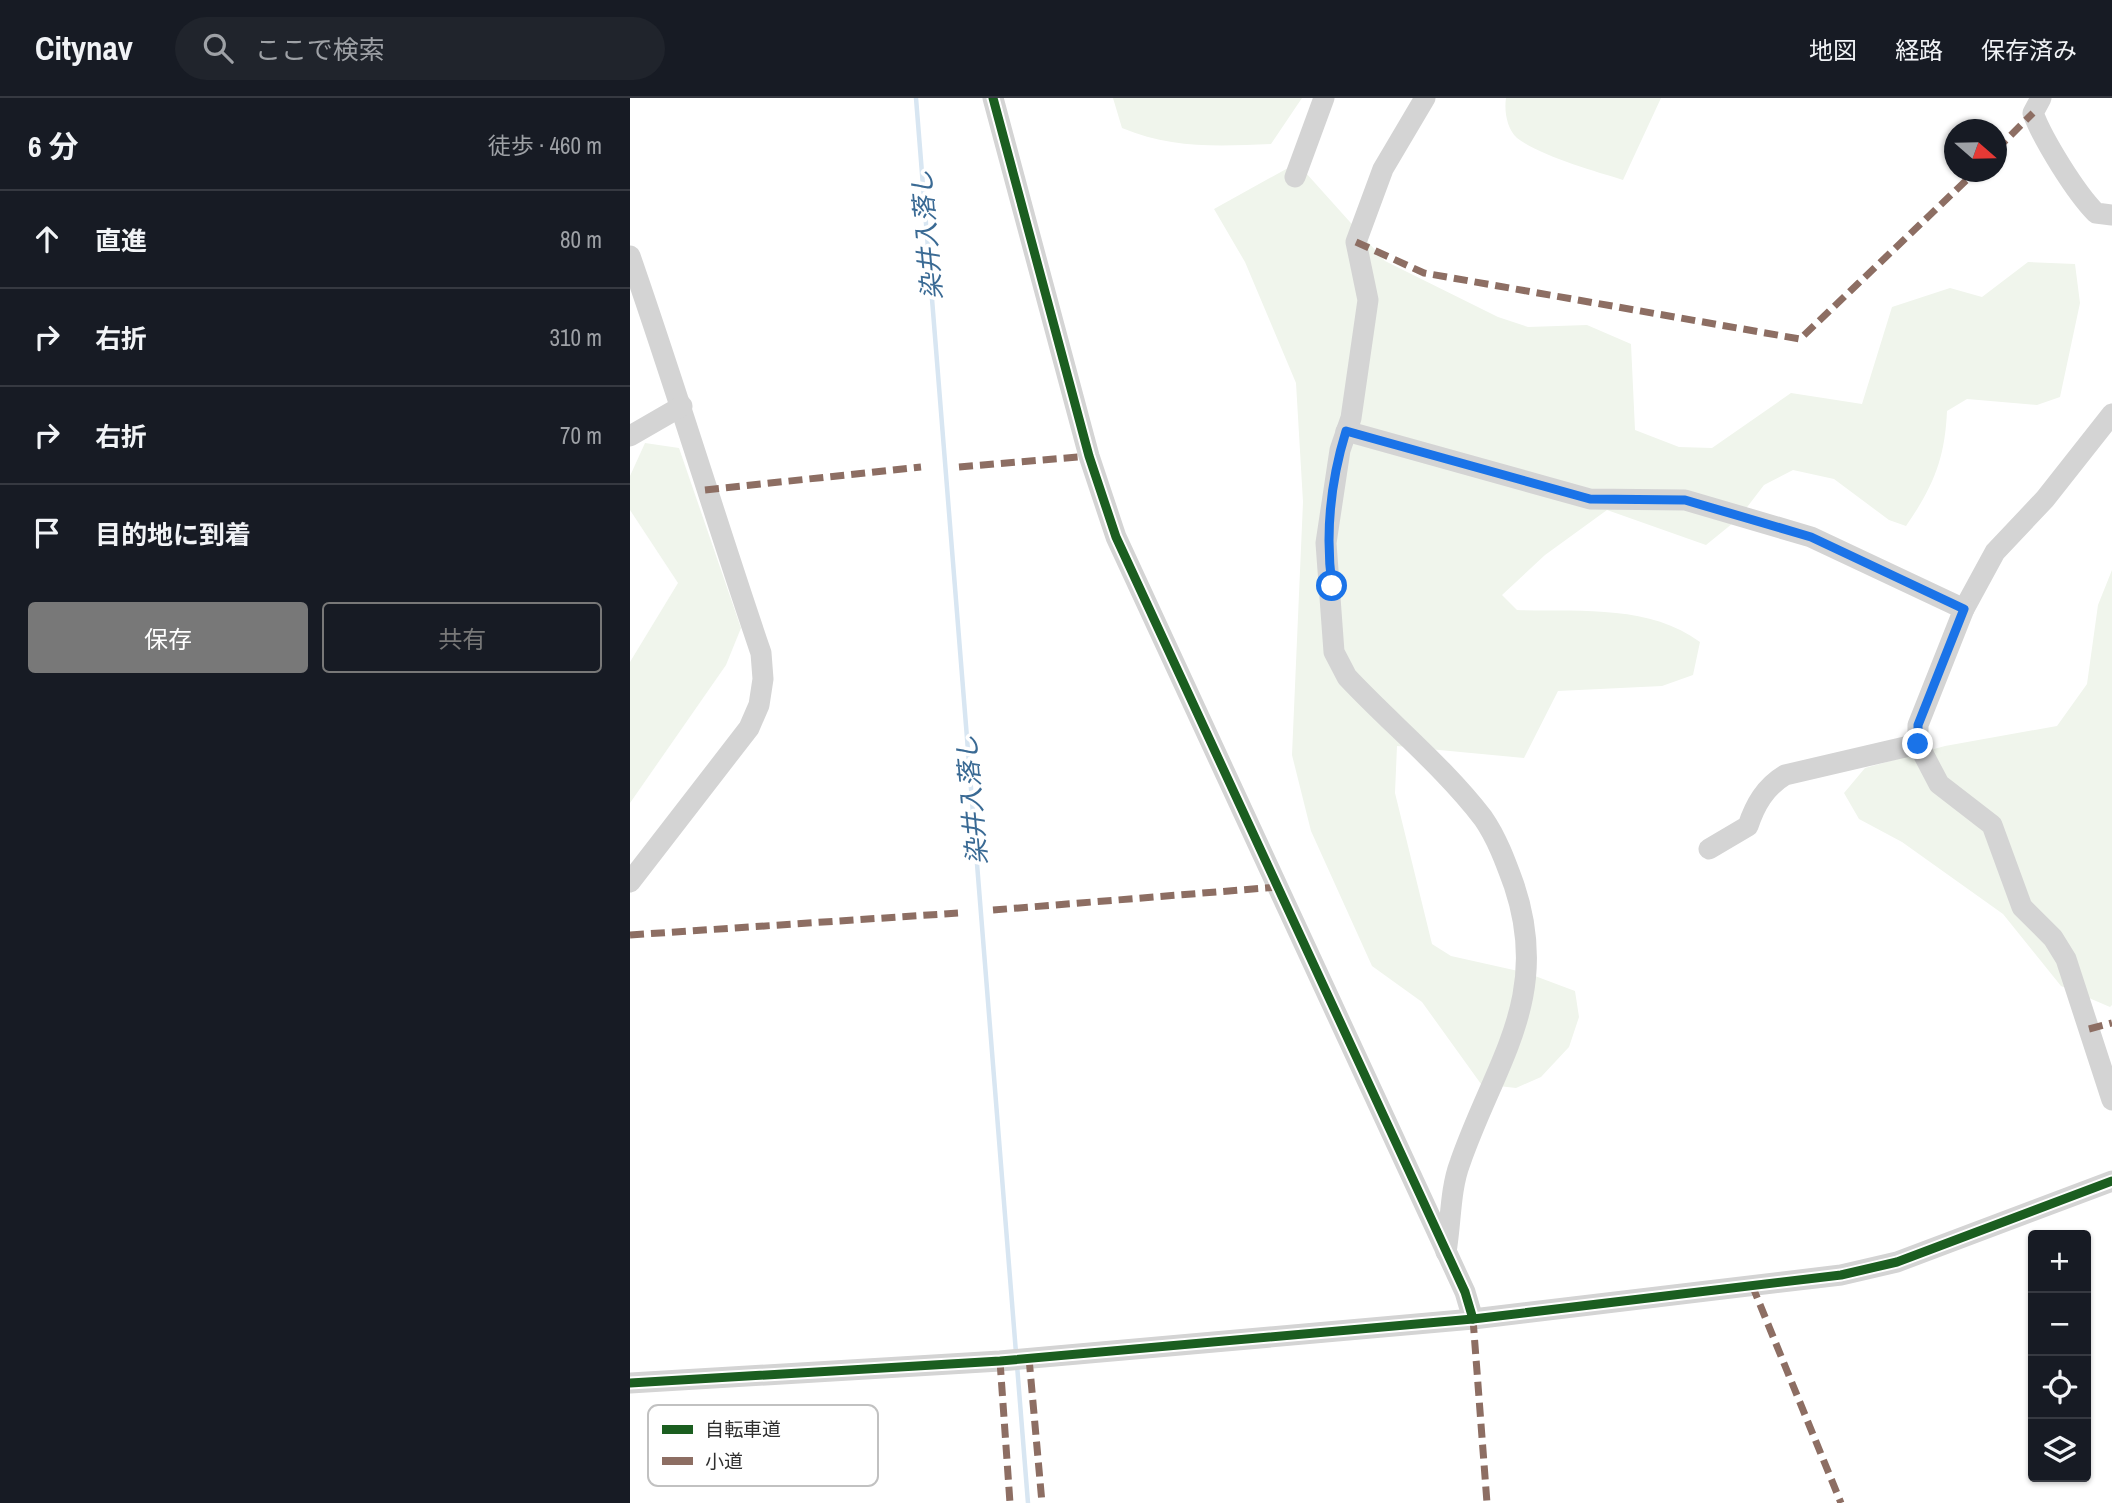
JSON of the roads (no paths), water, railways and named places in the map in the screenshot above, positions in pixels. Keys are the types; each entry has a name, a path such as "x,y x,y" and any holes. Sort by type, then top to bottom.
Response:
{"street":[{"path":"993,98 1089,456 1116,537 1222,758 1465,1292 1473,1319"},
{"path":"1295,177 1324,98"},
{"path":"1425,98 1383,169 1356,242 1368,300 1346,431 1328,516 1326,543 1335,652 1347,677 1485,820 1504,858 1518,898 1527,947 1521,1013 1504,1062 1458,1167 1446,1252"},
{"path":"2041,98 2033,113 2040,132 2085,202 2096,214 2112,215"},
{"path":"630,256 682,406 705,490 761,653 763,679 759,705 736,749 630,882"},
{"path":"630,436 682,406"},
{"path":"2112,414 2045,499 2004,539 1964,609 1918,725 1918,744 1940,785 1992,825 2022,907 2053,939 2066,960 2112,1100"},
{"path":"1346,431 1590,499 1685,500 1811,537 1964,609"},
{"path":"1709,849 1748,826 1755,805 1774,782 1786,775 1918,744"},
{"path":"630,1383 1000,1361 1473,1319 1870,1270 2112,1181"}],"waterway":[{"name":"染井入落し","path":"916,98 1016,1353"},
{"name":"染井入落し","path":"1017,1365 1028,1503"}]}
